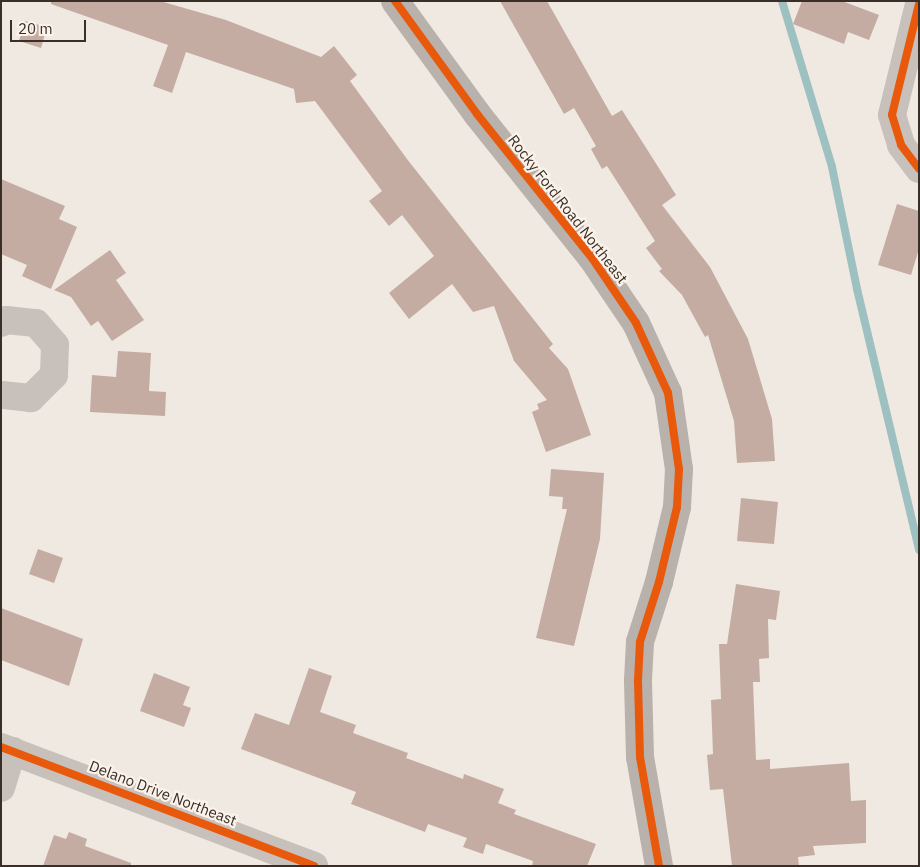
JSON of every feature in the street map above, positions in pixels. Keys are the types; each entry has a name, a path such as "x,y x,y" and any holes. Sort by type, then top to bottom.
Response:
{"street":[{"name":"Rocky Ford Road Northeast","path":"395,1 477,114 592,258 636,323 668,393 679,469 677,507 659,582 640,642 638,681 640,757 659,866"},
{"path":"919,4 892,116 902,145 919,169"},
{"path":"1,323 6,320 36,323 55,345 54,375 31,398 1,395"},
{"path":"1,788 7,749"},
{"name":"Delano Drive Northeast","path":"7,749 314,866"}],"building":[{"path":"51,1 160,1 226,20 321,57 334,46 357,75 350,81 407,159 553,344 549,348 568,369 591,435 546,452 532,412 539,409 537,404 547,400 514,361 494,306 473,312 452,284 409,319 389,293 434,256 402,215 389,226 369,201 382,191 315,101 296,103 294,89 186,52 172,93 153,86 168,45 51,4"},
{"path":"500,1 547,1 612,116 622,110 676,195 662,205 710,267 748,339 772,419 775,461 737,463 734,421 708,335 705,337 682,295 659,271 662,269 646,248 655,241 607,166 602,169 591,149 596,146 574,108 564,114"},
{"path":"802,1 842,1 879,15 869,40 848,32 844,44 793,24"},
{"path":"25,21 47,27 41,48 19,41"},
{"path":"1,179 65,206 59,219 77,227 51,289 22,276 27,265 1,254"},
{"path":"897,204 919,211 919,249 911,275 878,265"},
{"path":"110,250 126,273 116,280 144,320 112,341 98,321 91,326 71,297 54,290"},
{"path":"118,351 151,353 149,391 166,392 165,416 90,412 92,375 116,377"},
{"path":"551,469 604,473 600,539 574,646 536,638 567,509 562,509 563,497 549,496"},
{"path":"741,498 778,502 774,544 737,541"},
{"path":"38,549 63,558 54,583 29,574"},
{"path":"736,584 780,591 776,620 768,619 769,658 759,659 760,682 753,682 756,760 770,759 770,769 849,763 851,801 866,800 866,843 813,846 815,855 798,857 799,866 732,866 723,789 710,790 707,755 713,754 711,700 721,699 719,644 727,644"},
{"path":"1,608 83,639 69,686 1,660"},
{"path":"309,668 332,676 320,712 356,725 353,733 408,753 406,758 463,779 464,774 504,789 498,803 516,810 514,814 596,844 587,866 532,866 533,861 486,844 483,854 463,847 467,838 428,824 425,832 351,804 356,792 241,749 255,713 289,725"},
{"path":"154,673 190,687 183,705 191,708 184,727 140,711"},
{"path":"69,832 87,839 85,846 131,863 131,866 43,866 54,835 66,839"}],"waterway":[{"path":"782,1 832,167 857,289 919,550"}],"cycle path":[{"path":"395,1 477,114 592,258 636,323 668,393 679,469 677,507 659,582 640,642 638,681 640,757 659,866"},
{"path":"919,4 892,115 901,145 919,169"},
{"path":"1,747 314,866"}]}
